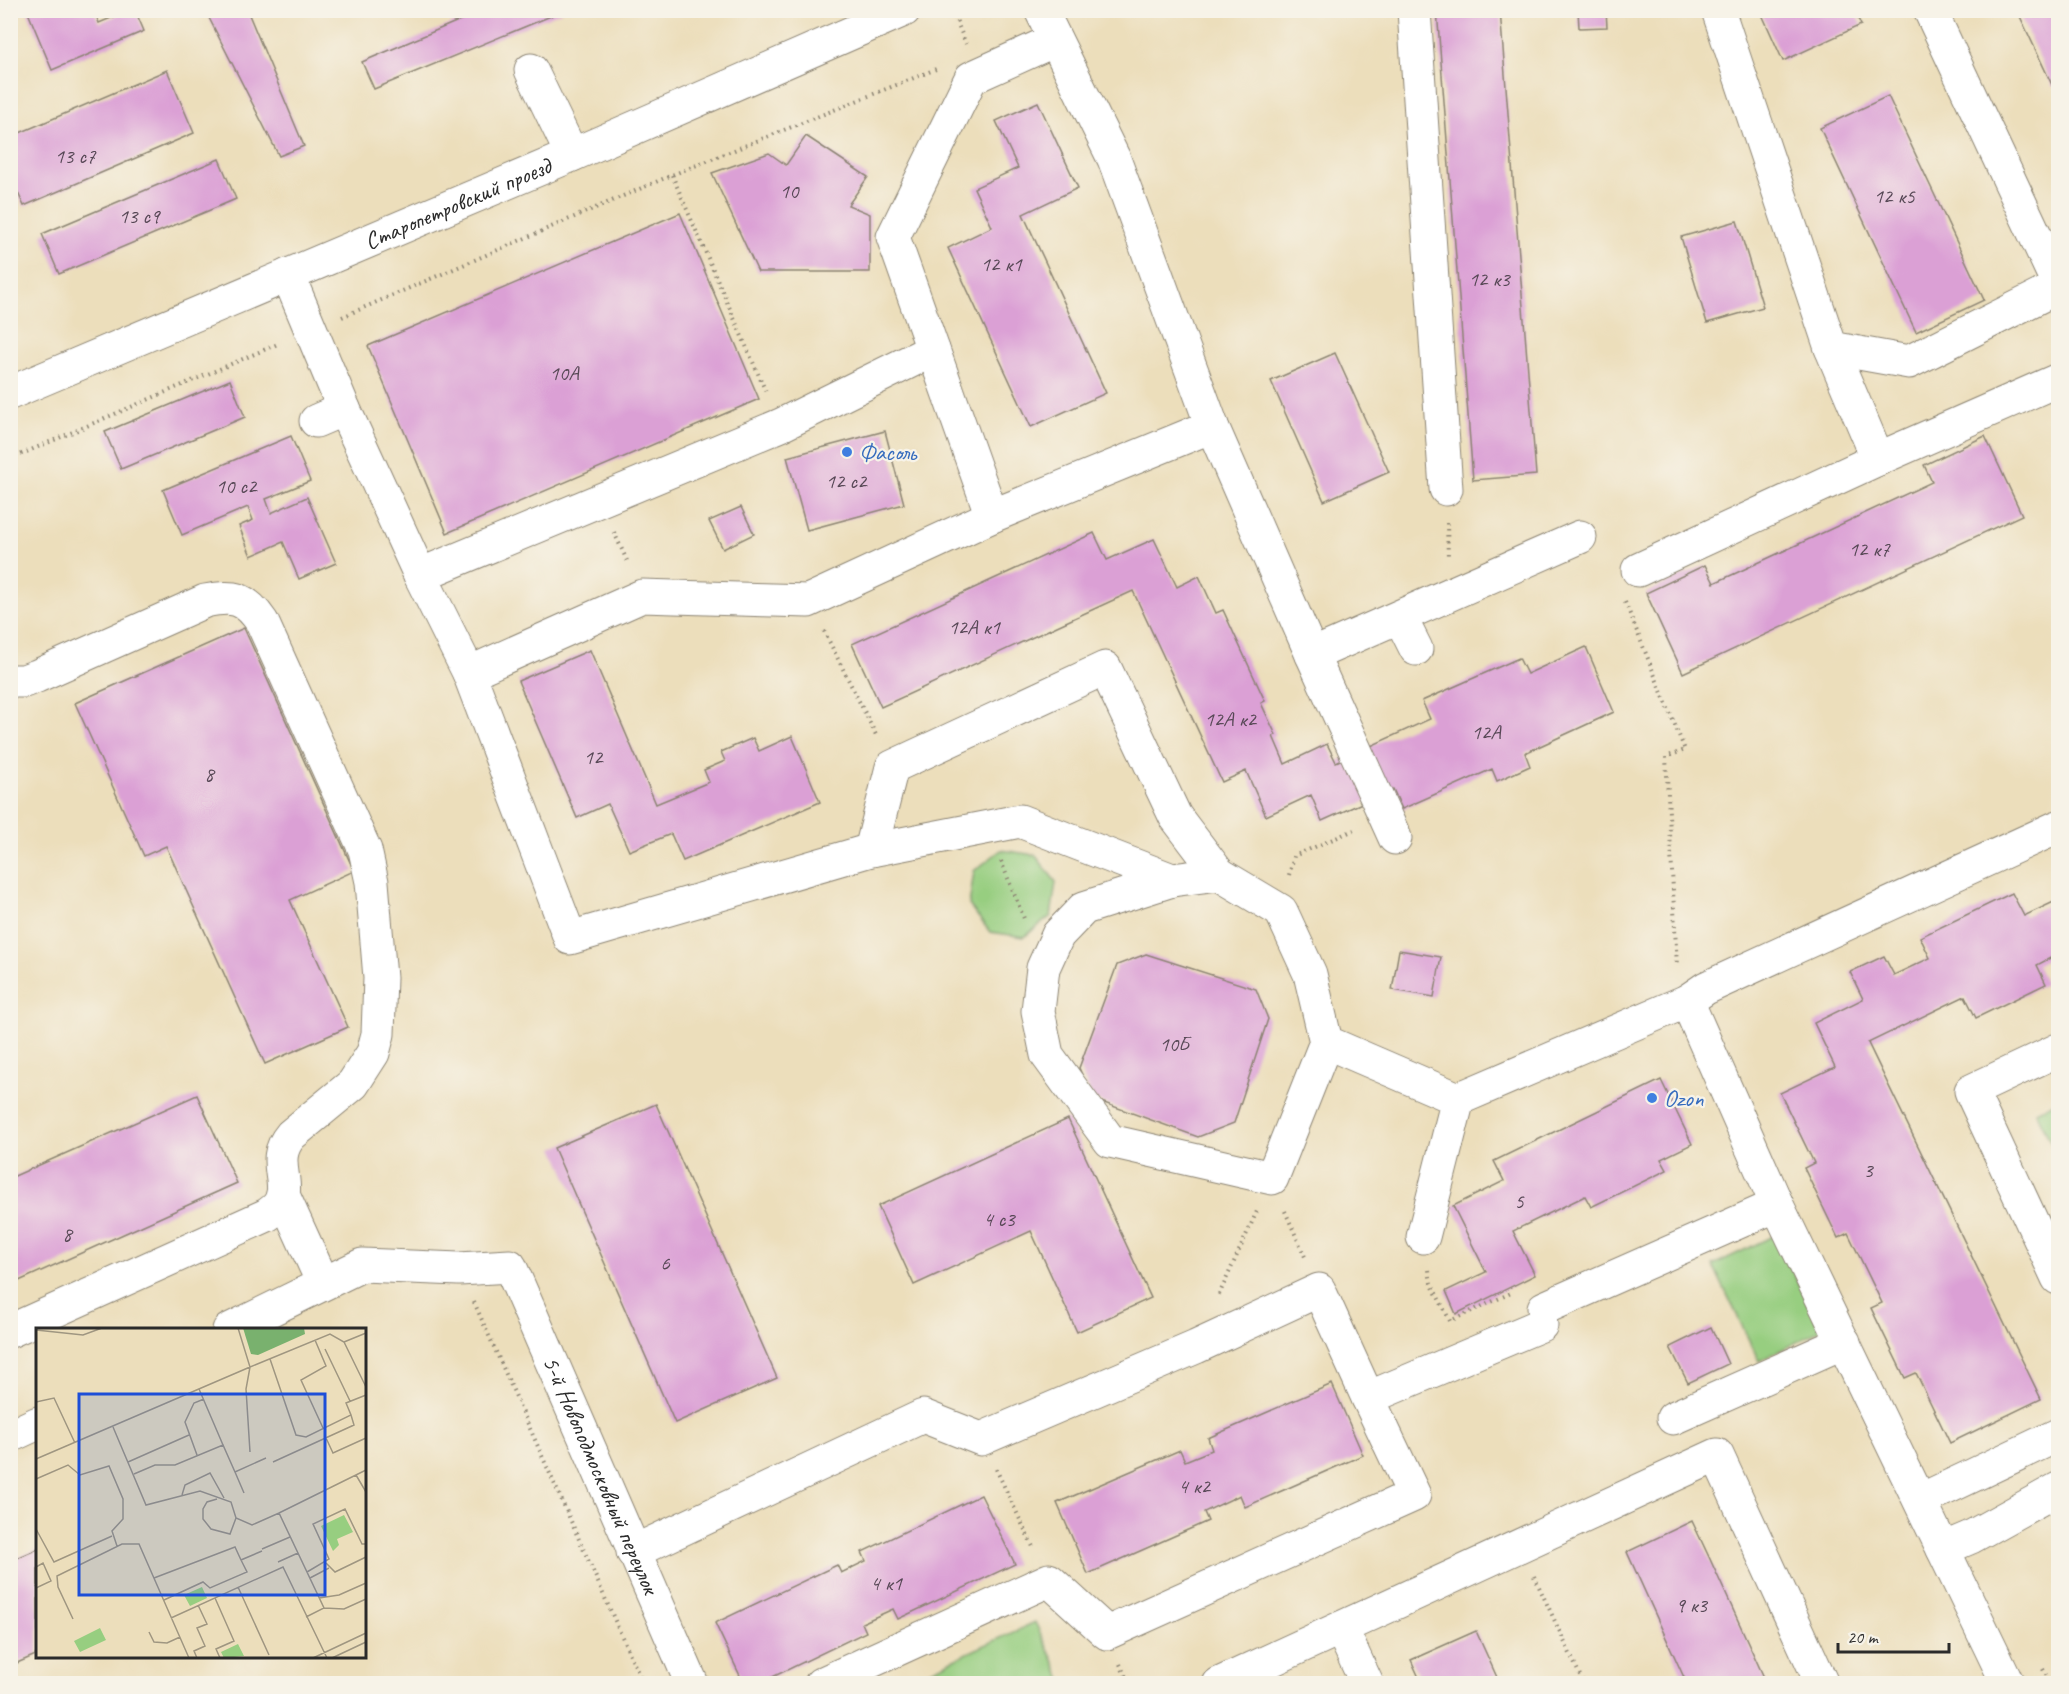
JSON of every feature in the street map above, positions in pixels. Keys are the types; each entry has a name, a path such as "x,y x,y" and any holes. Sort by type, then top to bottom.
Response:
{"street":[{"name":"Старопетровский проезд","path":"10,393 572,155 904,10"},
{"path":"1041,10 1114,159 1212,426 1390,827"},
{"path":"1414,10 1446,489"},
{"path":"1718,10 1832,348 1878,459"},
{"path":"1832,348 1909,362 2058,286 1930,10"},
{"path":"992,516 893,237 971,78 1055,40"},
{"path":"531,70 572,155"},
{"path":"288,275 312,329 330,415 420,574 469,674 570,938 871,850 1020,821 1172,880"},
{"path":"420,574 781,425 933,350"},
{"path":"1638,570 1878,459 2058,380"},
{"path":"469,674 642,596 808,600 992,516 1212,426"},
{"path":"1312,655 1580,537"},
{"path":"10,681 24,681 37,676 205,601 224,597 240,600 253,609 262,621 365,850 372,882 380,978 378,1034 373,1053 353,1084 291,1134 280,1157 283,1195 324,1283"},
{"path":"1400,617 1416,649"},
{"path":"871,850 892,767 1105,668 1174,816 1219,874 1281,911 1310,974 1326,1042 1272,1178 1110,1141 1047,1055 1038,1011 1043,968 1058,936 1084,908 1172,880 1219,874"},
{"path":"1326,1042 1458,1099 1687,1001 1706,988 2058,826"},
{"path":"1687,1001 1777,1205 2008,1683"},
{"path":"2058,1050 1971,1091 2058,1278"},
{"path":"1423,1237 1458,1099"},
{"path":"10,1331 267,1215 278,1205 283,1195"},
{"path":"1368,1398 1777,1205"},
{"path":"231,1328 362,1265 459,1269"},
{"name":"5-й Новоподмосковный переулок","path":"459,1269 510,1266 692,1683"},
{"path":"633,1552 923,1416 981,1439 1196,1347 1319,1290 1414,1495 1107,1633 1049,1580 821,1683"},
{"path":"1674,1418 1844,1342"},
{"path":"10,1436 36,1424"},
{"path":"1921,1500 2058,1435"},
{"path":"1219,1683 1717,1455 1822,1683"},
{"path":"1943,1549 1971,1537 2058,1489"},
{"path":"1341,1628 1366,1683"}],"path":[{"path":"952,10 967,46"},
{"path":"10,459 672,175 938,69"},
{"path":"672,175 781,425"},
{"path":"1446,489 1449,594"},
{"path":"600,500 642,596"},
{"path":"808,600 892,767"},
{"path":"1625,601 1685,750 1666,757 1677,971 1687,1001"},
{"path":"987,827 1043,968"},
{"path":"1281,911 1294,856 1390,827"},
{"path":"1272,1178 1319,1290"},
{"path":"1196,1347 1272,1178"},
{"path":"1423,1237 1431,1283 1450,1321 1533,1282 1542,1316"},
{"path":"459,1269 643,1683"},
{"path":"981,1439 1049,1580"},
{"path":"1520,1545 1584,1683"}],"green space":[{"path":"1001,850 1035,855 1056,882 1051,916 1024,937 990,932 969,905 974,871"},
{"path":"2058,1100 2058,1158 2036,1111"},
{"path":"1775,1235 1821,1330 1759,1361 1713,1265"},
{"path":"1035,1622 1064,1683 903,1683"}],"building":[{"path":"27,10 94,10 99,23 135,10 144,31 52,70"},
{"path":"205,10 247,10 304,146 279,156"},
{"path":"484,10 563,11 374,89 362,62"},
{"path":"1437,10 1500,10 1536,475 1473,480"},
{"path":"1578,10 1606,10 1607,27 1579,28"},
{"path":"1760,10 1854,10 1861,25 1783,61"},
{"path":"2017,10 2058,10 2058,85 2053,87"},
{"path":"167,70 194,133 24,206 10,175 10,137"},
{"path":"1888,96 1984,300 1916,332 1820,128"},
{"path":"1038,102 1078,188 1023,214 1106,393 1031,427 948,248 992,227 974,188 1018,168 996,121"},
{"path":"806,136 868,177 848,205 870,214 870,272 758,272 712,173 769,153 786,165"},
{"path":"219,159 236,199 59,274 42,234"},
{"path":"680,213 759,399 447,533 368,346"},
{"path":"1737,221 1763,307 1707,323 1681,237"},
{"path":"1335,353 1389,472 1324,501 1271,381"},
{"path":"230,380 245,417 121,469 105,432"},
{"path":"885,431 904,504 807,530 787,457"},
{"path":"291,436 310,481 266,499 271,513 307,497 336,563 299,579 283,542 251,556 239,526 253,520 248,507 182,535 163,490"},
{"path":"1985,436 2022,515 1683,673 1646,593 1705,565 1714,583 1734,574 1932,482 1924,465"},
{"path":"741,507 754,534 723,549 709,521"},
{"path":"1094,533 1107,560 1154,539 1177,587 1199,576 1216,613 1223,610 1265,701 1261,703 1276,735 1273,736 1285,764 1327,744 1336,762 1430,719 1422,701 1519,658 1527,674 1586,647 1614,712 1525,753 1530,766 1497,781 1492,769 1402,809 1393,789 1322,821 1311,795 1266,816 1246,771 1222,782 1133,591 881,707 852,644"},
{"path":"244,628 354,871 290,900 348,1027 265,1064 166,846 144,856 75,703"},
{"path":"590,650 656,804 709,782 704,770 725,761 721,752 753,738 759,751 792,736 820,802 683,861 671,834 629,851 608,804 577,818 518,681"},
{"path":"2012,893 2024,916 2058,900 2058,954 2037,965 2046,984 1976,1018 1965,996 1868,1043 2041,1399 1950,1443 1916,1373 1905,1378 1871,1308 1882,1303 1848,1233 1838,1238 1804,1168 1814,1163 1780,1093 1835,1067 1814,1023 1863,999 1850,972 1884,956 1894,975 1930,958 1920,937"},
{"path":"1399,950 1441,957 1434,997 1392,990"},
{"path":"1146,954 1256,989 1268,1019 1234,1123 1198,1137 1093,1099 1079,1068 1117,965"},
{"path":"1661,1080 1692,1144 1661,1159 1667,1170 1591,1207 1585,1196 1513,1231 1535,1275 1456,1314 1446,1291 1486,1272 1453,1206 1504,1181 1494,1161"},
{"path":"197,1095 237,1183 10,1285 10,1178"},
{"path":"656,1104 777,1378 675,1423 554,1148"},
{"path":"1068,1119 1151,1298 1077,1332 1031,1231 914,1285 878,1206"},
{"path":"1711,1327 1728,1364 1688,1383 1670,1347"},
{"path":"1332,1384 1363,1455 1245,1507 1240,1495 1204,1512 1208,1521 1088,1574 1057,1503 1180,1450 1185,1461 1212,1450 1208,1438"},
{"path":"981,1495 1015,1564 898,1619 893,1609 862,1623 866,1632 758,1684 744,1684 715,1623 837,1565 841,1573 866,1561 862,1552"},
{"path":"1692,1521 1767,1684 1687,1684 1627,1552"},
{"path":"36,1550 36,1655 10,1666 10,1561"},
{"path":"1476,1631 1500,1684 1422,1684 1411,1660"}],"place":[{"name":"Фасоль","path":"847,452"},
{"name":"Ozon","path":"1652,1098"}]}
